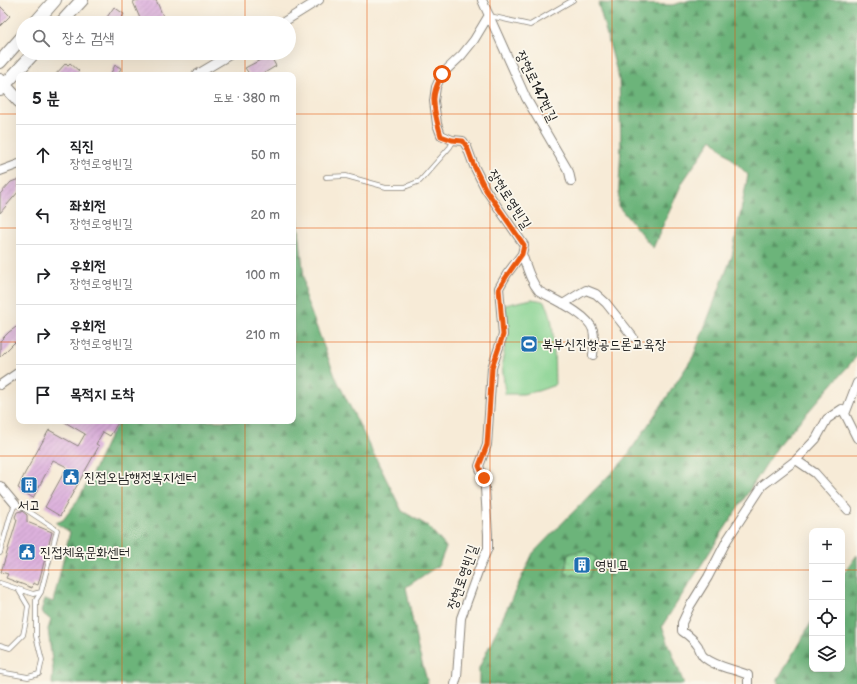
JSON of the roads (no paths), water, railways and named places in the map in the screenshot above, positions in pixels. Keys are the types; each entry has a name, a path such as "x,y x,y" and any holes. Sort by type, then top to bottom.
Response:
{"main road":[{"path":"41,16 55,0"},
{"path":"67,16 82,0"},
{"path":"0,62 16,44"},
{"path":"16,98 2,85 27,60"}],"street":[{"path":"294,16 320,0"},
{"name":"장현로147번길","path":"482,0 526,98 569,172 571,181"},
{"name":"장현로영빈길","path":"455,684 457,677 461,618 477,573 488,548 484,478 479,466 487,445 492,368 503,335 499,288 522,254 524,245 486,190 463,141 441,136 437,124 434,101 436,87 442,74 462,56 489,16"},
{"path":"201,72 220,60"},
{"path":"0,171 16,165"},
{"path":"522,254 535,286 539,291 563,304 589,322 593,329 593,355"},
{"path":"563,304 586,290 596,294 606,303 633,337"},
{"path":"0,385 16,374"},
{"path":"845,414 857,382"},
{"path":"748,684 748,675 740,671 716,665 703,657 691,637 682,631 682,623 690,606 708,577 726,540 763,485 796,460 816,439 827,419 842,409 857,438"},
{"path":"796,460 815,473 848,510"},
{"path":"0,486 15,504"}],"lane":[{"path":"489,16 530,25 573,0"},
{"path":"326,177 346,176 386,187 405,187 420,181 450,147 454,140"},
{"path":"0,553 15,504 57,530 41,592 36,600 36,636 42,660 40,674 28,677 0,672"},
{"path":"0,583 33,594 41,592"},
{"path":"0,645 10,648 23,635 28,606 18,589"}],"place":[{"name":"북부신진항공드론교육장","path":"529,344"},
{"name":"진접오남행정복지센터","path":"71,477"},
{"name":"서고","path":"29,485"},
{"name":"진접체육문화센터","path":"27,552"},
{"name":"영빈묘","path":"582,565"}]}
